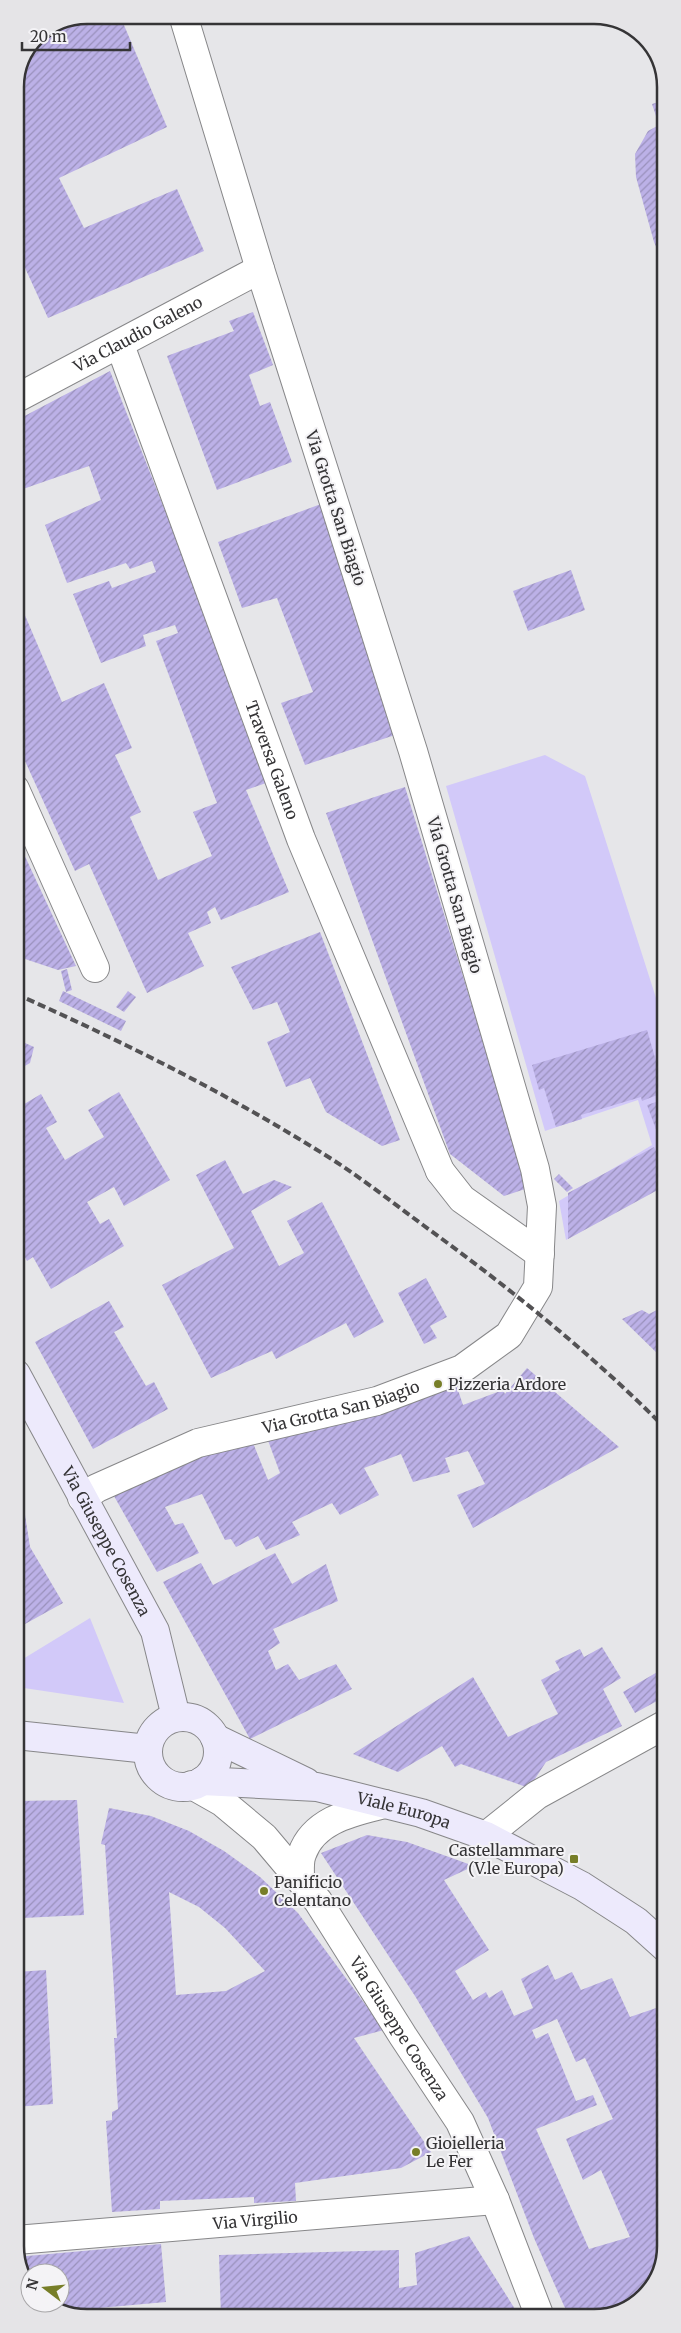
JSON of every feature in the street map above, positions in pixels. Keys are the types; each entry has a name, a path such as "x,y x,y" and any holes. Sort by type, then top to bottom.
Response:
{"main road":[{"name":"Via Giuseppe Cosenza","path":"24,1389 155,1631 176,1717"},
{"path":"197,1783 211,1774 217,1761 218,1749 215,1738 208,1728 199,1721 188,1717 176,1717 157,1729 151,1738 148,1749 150,1760 161,1779 181,1787 197,1783 317,1787"},
{"path":"24,1736 148,1749"},
{"path":"215,1738 317,1787"},
{"name":"Viale Europa","path":"317,1787 421,1813 486,1836 582,1886 636,1921 657,1940"}],"street":[{"name":"Via Grotta San Biagio","path":"82,1498 97,1488 198,1443 377,1401 462,1369 510,1335 538,1287 542,1206 535,1169 413,750 260,270 185,24"},
{"name":"Via Claudio Galeno","path":"24,394 260,270"},
{"name":"Traversa Galeno","path":"120,345 301,839 440,1170 462,1199 540,1254"},
{"path":"24,806 95,968"},
{"path":"486,1836 537,1795 657,1729"},
{"name":"Via Giuseppe Cosenza","path":"197,1783 264,1836 318,1901 460,2122 495,2200 537,2309"},
{"path":"300,1878 301,1856 310,1838 322,1826 353,1812 386,1804"},
{"name":"Via Virgilio","path":"24,2239 495,2200"}],"shaded area":[{"path":"545,755 585,776 657,1001 657,1188 566,1240 559,1201 652,1145 638,1100 545,1131 446,786"},
{"path":"90,1618 124,1703 24,1688 24,1658"}],"building":[{"path":"124,24 167,127 59,178 84,228 177,189 204,251 48,318 24,266 25,75 34,52 52,34 75,25"},
{"path":"657,102 657,119 652,104"},
{"path":"657,126 657,249 636,177 635,154 648,131"},
{"path":"253,312 273,365 249,375 260,406 270,402 292,462 217,490 167,356 234,331 229,321"},
{"path":"110,371 181,551 266,783 246,790 289,892 221,920 215,907 207,912 211,923 188,933 204,966 147,993 89,864 75,871 24,759 24,613 62,702 104,683 132,748 115,755 141,812 130,817 158,880 212,856 193,812 217,803 156,641 178,633 175,625 143,635 146,646 101,663 73,594 109,581 112,588 156,572 152,561 130,569 126,563 67,583 45,525 101,500 89,466 24,489 24,416"},
{"path":"321,504 398,734 305,765 281,703 313,692 277,598 242,608 218,542"},
{"path":"571,570 585,610 528,631 513,591"},
{"path":"405,787 528,1188 504,1196 450,1154 326,813"},
{"path":"24,854 76,966 58,970 24,959"},
{"path":"320,932 400,1140 382,1146 326,1112 310,1078 286,1087 267,1042 290,1032 277,1002 253,1010 231,967"},
{"path":"67,969 72,990 66,992 61,971"},
{"path":"63,991 126,1021 121,1031 59,1001"},
{"path":"128,991 136,997 124,1012 116,1007"},
{"path":"647,1030 657,1064 657,1095 642,1101 641,1097 581,1115 582,1119 556,1127 544,1088 539,1090 532,1065"},
{"path":"24,1043 34,1047 30,1063 24,1066"},
{"path":"119,1092 170,1180 124,1206 114,1187 87,1202 100,1224 109,1219 124,1246 51,1289 33,1257 27,1261 24,1256 24,1104 41,1094 57,1122 46,1128 65,1160 104,1137 88,1110"},
{"path":"657,1102 657,1132 647,1105"},
{"path":"654,1147 657,1153 657,1190 568,1239 568,1193"},
{"path":"225,1160 243,1194 274,1180 292,1187 251,1211 279,1266 304,1253 287,1221 322,1202 384,1322 354,1338 346,1323 276,1359 272,1351 211,1378 162,1285 234,1248 196,1175"},
{"path":"559,1174 573,1188 567,1192 554,1179"},
{"path":"426,1278 447,1317 430,1326 437,1338 424,1344 398,1293"},
{"path":"109,1301 124,1327 114,1332 146,1386 154,1382 168,1409 93,1449 35,1342"},
{"path":"642,1310 649,1314 657,1310 657,1353 622,1319"},
{"path":"527,1368 619,1447 473,1528 457,1495 485,1484 468,1451 445,1458 450,1472 413,1482 401,1454 364,1468 379,1495 340,1515 332,1503 292,1522 300,1535 266,1550 258,1536 236,1547 231,1539 225,1540 202,1494 165,1507 175,1525 183,1523 199,1553 157,1572 110,1489 251,1438 268,1480 280,1473 266,1435 454,1378 463,1405 503,1390 505,1394"},
{"path":"24,1508 30,1547 63,1603 24,1625"},
{"path":"275,1553 292,1584 326,1564 338,1601 273,1629 280,1643 268,1651 276,1670 288,1664 299,1680 336,1664 352,1689 250,1739 163,1582 201,1563 213,1585"},
{"path":"602,1647 621,1678 603,1689 622,1726 546,1762 529,1788 461,1764 455,1767 442,1746 398,1772 353,1754 473,1677 508,1737 558,1714 541,1680 560,1670 555,1661 580,1649 584,1657"},
{"path":"657,1672 657,1701 635,1713 623,1692"},
{"path":"77,1800 84,1915 24,1918 24,1801"},
{"path":"109,1808 151,1816 189,1831 224,1851 260,1877 298,1913 384,2030 354,2038 431,2152 401,2168 295,2183 296,2201 254,2203 254,2197 160,2201 160,2209 112,2212 106,2121 112,2120 112,2112 118,2109 114,2038 117,2038 105,1845 101,1844","holes":["169,1892 199,1907 225,1928 265,1971 226,1991 176,1995"]},
{"path":"367,1835 407,1842 474,1866 444,1880 489,1950 455,1971 473,2000 486,1992 489,1998 502,1990 514,2016 533,2008 521,1979 548,1965 555,1980 572,1972 581,1990 612,1978 630,2017 657,2008 657,2246 654,2266 649,2278 636,2294 626,2301 606,2308 565,2309 534,2238 488,2118 415,1996 321,1853","holes":["557,2019 576,2062 585,2058 613,2119 566,2139 583,2180 601,2170 630,2237 589,2249 536,2129 597,2105 593,2095 576,2101 548,2033 536,2039 532,2030"]},
{"path":"46,1970 53,2104 24,2106 24,1971"},
{"path":"469,2236 515,2309 221,2309 219,2255 399,2250 399,2288 417,2285 415,2253"},
{"path":"161,2244 166,2302 88,2309 75,2308 70,2306 70,2263 26,2263 25,2256"}],"railway":[{"path":"24,998 176,1070 254,1113 342,1166 455,1248 517,1297 608,1373 657,1420"}],"place":[{"name":"Pizzeria Ardore","path":"438,1384"},
{"name":"Castellammare (V.le Europa)","path":"574,1859"},
{"name":"Panificio Celentano","path":"264,1891"},
{"name":"Gioielleria Le Fer","path":"416,2152"}]}
